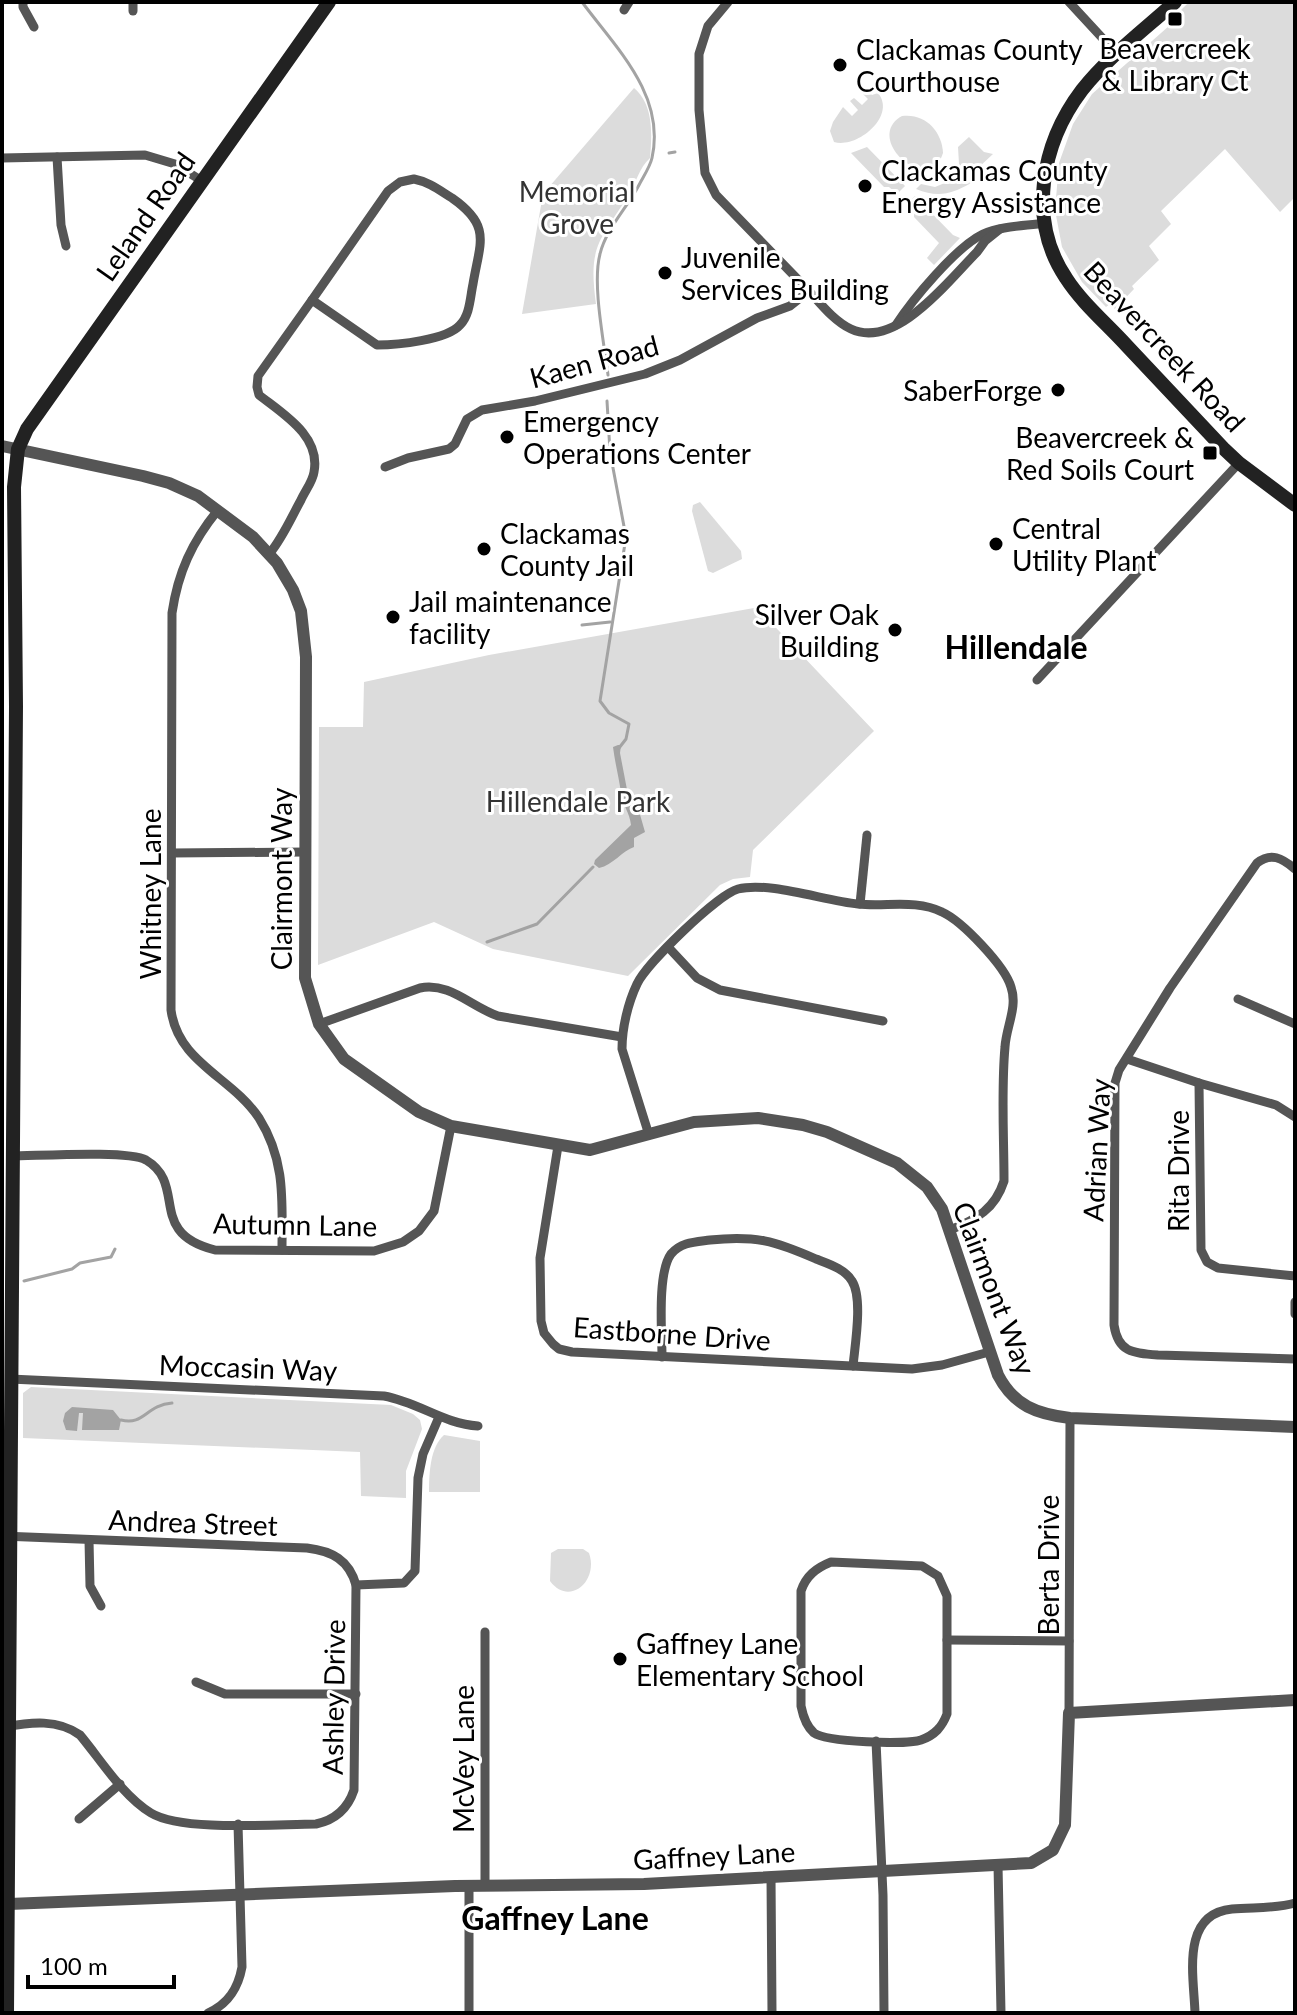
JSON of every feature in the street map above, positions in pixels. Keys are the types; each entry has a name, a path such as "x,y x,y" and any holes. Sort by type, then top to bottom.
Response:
{"main road":[{"name":"Leland Road","path":"18,449 27,429 329,2"},
{"name":"Beavercreek Road","path":"1175,2 1081,92 1057,133 1044,177 1045,223 1053,254 1076,292 1239,463 1295,505"},
{"path":"7,2013 9,1904 5,1727 10,1379 6,1278 11,1156 16,706 14,487 18,449"}],"street":[{"path":"23,2 34,27"},
{"path":"728,2 708,26 699,54 699,110 705,173 716,195 839,322 855,331 881,333 896,325 908,305 969,243 1000,229 1045,223"},
{"path":"1069,2 1118,55"},
{"path":"2,158 145,155 175,164 202,181"},
{"path":"57,157 61,225 66,246"},
{"path":"270,553 281,539 314,474 315,460 305,434 259,395 258,376 388,191 400,182 414,179 428,182 468,210 477,222 481,240 468,311 461,324 450,333 377,345 312,300"},
{"name":"Kaen Road","path":"385,467 408,458 449,449 455,444 467,419 482,410 612,384 663,368 757,318 790,306 809,291"},
{"path":"2,446 18,449"},
{"name":"Clairmont Way","path":"18,449 169,483 198,496 270,553 293,590 301,611 305,636 305,978 319,1024 334,1049 358,1071 419,1112 451,1126 579,1150 601,1149 694,1122 736,1118 783,1121 827,1132 887,1157 919,1179 942,1209 989,1352 998,1375 1013,1397 1037,1412 1070,1418 1295,1427"},
{"path":"1037,680 1239,463"},
{"name":"Whitney Lane","path":"218,510 189,553 179,578 172,613 173,1022 181,1043 242,1097 268,1136 280,1167 282,1250"},
{"path":"860,904 867,835"},
{"path":"172,853 305,852"},
{"name":"Adrian Way","path":"1295,869 1274,856 1265,857 1257,863 1170,988 1127,1059 1115,1083 1113,1214 1116,1339 1127,1349 1147,1354 1295,1359"},
{"path":"649,1135 625,1062 622,1037 637,984 648,968 719,898 741,888 762,887 860,904 918,905 945,913 959,923 1000,967 1012,987 1013,1008 1004,1050 1004,1181 987,1211 973,1221 950,1230"},
{"path":"669,948 697,978 720,990 883,1021"},
{"path":"319,1024 420,988 435,987 452,991 480,1010 498,1016 622,1037"},
{"path":"1238,999 1295,1024"},
{"path":"1127,1059 1199,1083 1243,1093 1276,1105 1295,1117"},
{"name":"Rita Drive","path":"1199,1083 1201,1250 1207,1262 1218,1268 1295,1276"},
{"name":"Autumn Lane","path":"11,1156 123,1154 145,1159 160,1174 168,1192 174,1224 190,1241 215,1250 374,1251 394,1246 411,1237 434,1211 451,1126"},
{"name":"Eastborne Drive","path":"558,1146 540,1258 541,1321 544,1333 559,1349 662,1357 926,1367 989,1352"},
{"path":"662,1357 664,1275 669,1256 677,1247 688,1242 741,1237 782,1244 840,1269 850,1277 857,1296 853,1366"},
{"path":"1295,1302 1295,1314"},
{"name":"Moccasin Way","path":"10,1379 361,1394 401,1399 457,1424 478,1426"},
{"path":"356,1585 404,1583 415,1571 418,1478 423,1454 439,1417"},
{"name":"Berta Drive","path":"1069,1713 1070,1418"},
{"name":"Andrea Street","path":"6,1536 323,1550 335,1554 348,1566 356,1585"},
{"path":"89,1540 90,1586 101,1606"},
{"path":"831,1562 922,1566 938,1576 945,1589 947,1640 947,1714 933,1734 920,1740 828,1739 813,1732 806,1723 801,1706 801,1591 803,1583 818,1567 831,1562"},
{"name":"Ashley Drive","path":"238,1824 316,1824 334,1818 345,1807 354,1790 356,1585"},
{"name":"McVey Lane","path":"485,1632 485,1885"},
{"path":"947,1640 1069,1641"},
{"path":"196,1682 225,1694 356,1694"},
{"path":"1069,1713 1295,1700"},
{"name":"Gaffney Lane","path":"9,1904 485,1885 644,1884 1037,1861 1058,1843 1065,1825 1069,1713"},
{"path":"5,1727 24,1723 70,1728 80,1735 140,1805 161,1819 183,1824 238,1824 243,1955 240,1979 227,2001 208,2013"},
{"path":"876,1741 884,2013"},
{"path":"79,1819 120,1784"},
{"path":"998,1865 1001,2013"},
{"path":"771,1877 772,2013"},
{"path":"469,1886 469,2013"},
{"path":"1195,2013 1194,1939 1202,1925 1213,1915 1229,1909 1295,1903"}],"green space":[{"path":"1189,2 1295,2 1295,197 1280,212 1225,149 1161,211 1171,224 1149,246 1159,260 1132,286 1134,289 1115,309 1110,304 1106,307 1082,282 1062,247 1055,210 1059,163 1073,124 1092,94 1178,18 1176,15"},
{"name":"Memorial Grove","path":"634,88 648,111 650,158 598,246 594,269 596,304 522,314 543,194"},
{"path":"869,92 872,95 878,93 883,102 882,111 872,129 853,141 834,142 830,131 843,107 852,116 858,110 850,101 854,98 862,105 868,99 863,94"},
{"path":"902,116 918,117 936,131 943,153 936,165 925,169 913,167 902,160 894,149 890,137 892,126"},
{"path":"969,137 984,152 993,154 978,168 971,183 945,194 916,189 921,184 935,187 952,180 959,164 958,147"},
{"path":"867,147 905,186 897,194 884,187 851,153"},
{"path":"915,196 953,235 960,238 934,265 927,258 939,243 914,217 907,204"},
{"path":"700,502 741,551 742,559 713,573 708,571 692,511 693,505"},
{"name":"Hillendale Park","path":"754,608 874,731 753,850 750,877 733,879 720,885 628,976 493,949 434,922 318,965 319,727 363,727 364,682 489,655"},
{"path":"31,1387 391,1405 413,1414 420,1420 422,1429 406,1471 406,1498 361,1496 360,1452 23,1438 23,1393"},
{"path":"444,1435 480,1441 480,1492 429,1492 433,1454"},
{"path":"558,1549 583,1549 589,1553 591,1563 586,1581 573,1591 558,1588 550,1581 551,1553"}],"shaded area":[{"path":"621,745 629,800 637,804 645,832 634,838 634,847 599,868 594,864 595,860 631,825 622,797 613,747"},
{"path":"72,1407 113,1410 121,1420 119,1430 82,1430 83,1413 79,1413 77,1431 66,1430 63,1421 65,1413"}],"waterway":[{"path":"582,2 635,74 652,114 654,135 650,165 607,236 600,254 598,297 608,375"},
{"path":"669,153 675,152"},
{"path":"607,401 610,452 626,537 600,701 609,713 629,724 626,739 619,748"},
{"path":"582,625 610,622"},
{"path":"487,942 537,924 593,867"},
{"path":"24,1281 72,1269 80,1263 111,1257 115,1249"},
{"path":"121,1420 135,1420 156,1407 172,1403"}],"place":[{"name":"Beavercreek & Library Ct","path":"1175,19"},
{"name":"Clackamas County Courthouse","path":"840,65"},
{"name":"Clackamas County Energy Assistance","path":"865,186"},
{"name":"Juvenile Services Building","path":"665,273"},
{"name":"SaberForge","path":"1058,390"},
{"name":"Emergency Operations Center","path":"507,437"},
{"name":"Beavercreek & Red Soils Court","path":"1210,453"},
{"name":"Central Utility Plant","path":"996,544"},
{"name":"Clackamas County Jail","path":"484,549"},
{"name":"Jail maintenance facility","path":"393,617"},
{"name":"Silver Oak Building","path":"895,630"},
{"name":"Gaffney Lane Elementary School","path":"620,1659"}],"district":[{"name":"Hillendale","path":"1016,646"},
{"name":"Gaffney Lane","path":"555,1917"}]}
